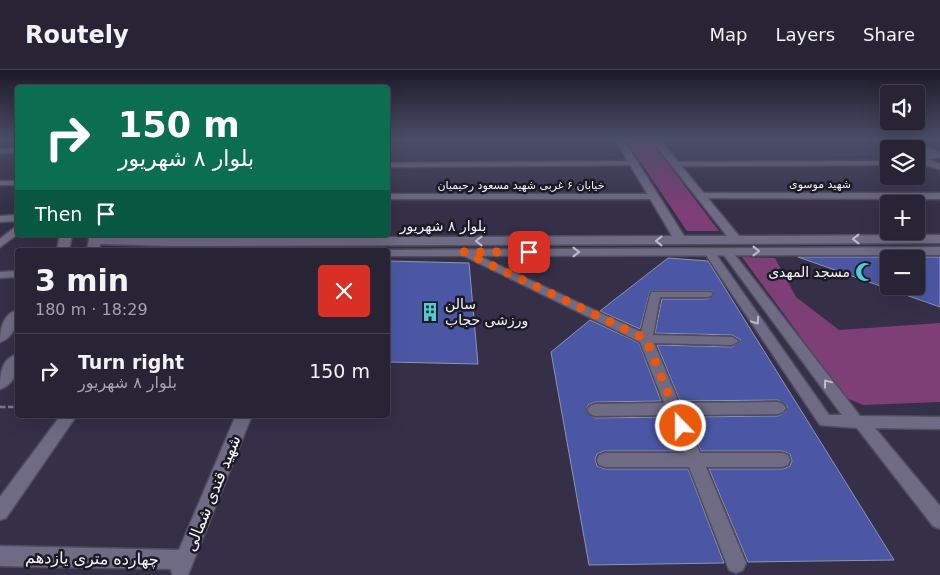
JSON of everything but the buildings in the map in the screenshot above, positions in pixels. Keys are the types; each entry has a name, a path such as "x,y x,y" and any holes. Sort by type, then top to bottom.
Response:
{"street":[{"path":"676,164 880,163"},
{"path":"928,163 940,168"},
{"path":"390,165 635,164 678,237"},
{"path":"676,164 734,237"},
{"path":"0,183 15,183"},
{"name":"خیابان ۶ غربی شهید مسعود رحیمیان","path":"390,197 654,196"},
{"name":"شهید موسوی","path":"701,196 940,196"},
{"path":"0,218 15,218"},
{"path":"0,244 15,231"},
{"name":"بلوار ۸ شهریور","path":"390,252 464,252 678,237 940,239"},
{"name":"بلوار ۸ شهریور","path":"95,242 248,246 324,238 709,252 940,252"},
{"path":"815,239 826,251"},
{"path":"464,252 646,339 732,341"},
{"path":"709,252 825,421 940,423"},
{"path":"727,252 858,422 940,520"},
{"path":"0,275 15,274"},
{"path":"707,294 654,294 646,339 736,562"},
{"path":"0,337 15,318"},
{"path":"0,383 15,363"},
{"path":"595,410 778,408"},
{"path":"0,512 67,418"},
{"name":"شهید قندی شمالی","path":"180,570 243,418"},
{"path":"605,460 782,460"},
{"name":"چهارده متری یازدهم","path":"0,556 180,570"}],"path":[{"path":"0,407 15,407"}],"shaded area":[{"path":"641,163 667,163 719,231 687,231"},
{"path":"742,257 775,258 796,297 839,330 940,323 940,402 863,405 845,397"}],"place":[{"name":"مسجد المهدی","path":"865,272"},
{"name":"سالن ورزشی حجاب","path":"430,312"}],"route":[{"path":"529,252 464,252 646,339 681,426"}]}
